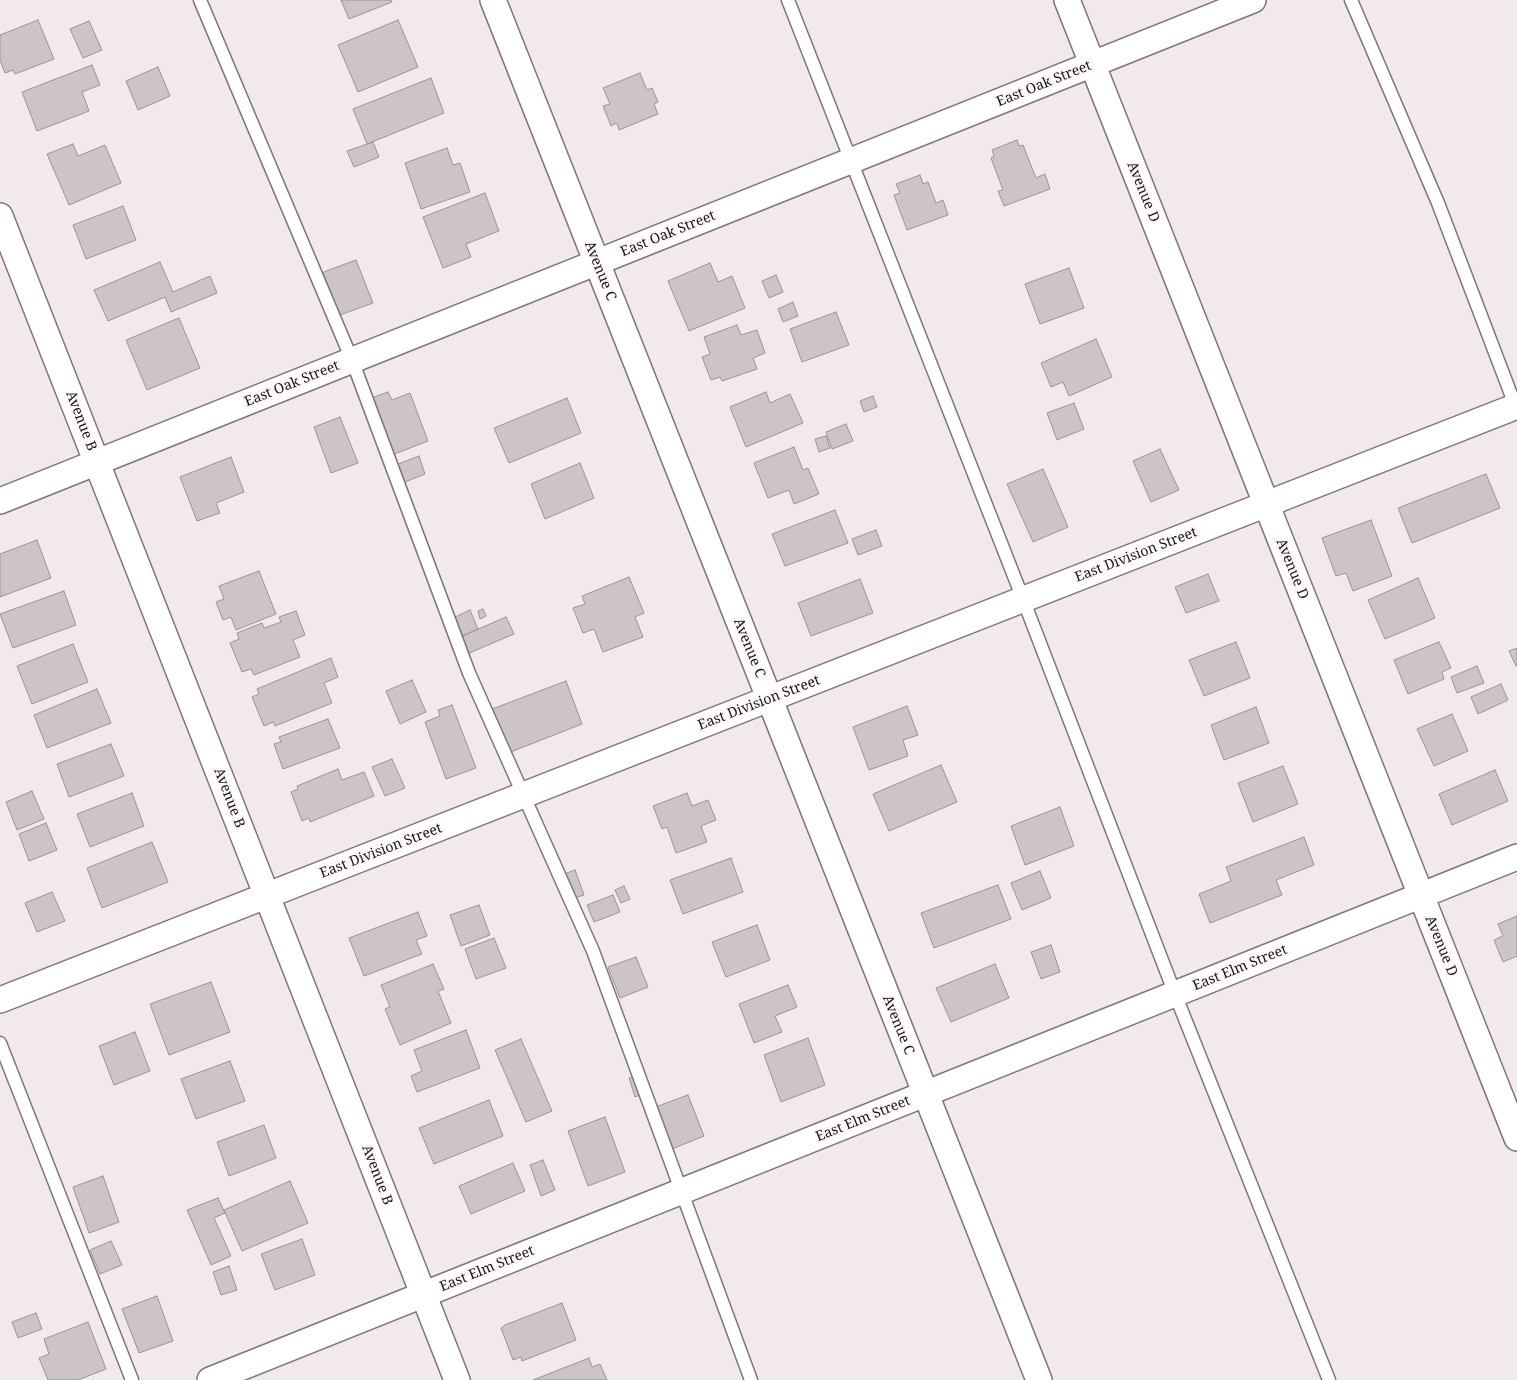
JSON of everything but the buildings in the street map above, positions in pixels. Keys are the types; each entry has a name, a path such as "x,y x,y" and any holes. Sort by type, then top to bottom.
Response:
{"street":[{"name":"Avenue C","path":"493,0 1039,1380"},
{"name":"Avenue D","path":"1067,0 1517,1138"},
{"name":"East Oak Street","path":"0,501 1252,0"},
{"name":"Avenue B","path":"0,216 457,1380"},
{"name":"East Division Street","path":"0,1000 1516,407"},
{"name":"East Elm Street","path":"210,1380 1517,857"}],"lane":[{"path":"200,0 352,360 469,673 593,951 750,1380"},
{"path":"788,0 1024,599 1175,994 1329,1380"},
{"path":"1351,0 1438,203 1516,407"},
{"path":"0,1043 132,1380"}]}
